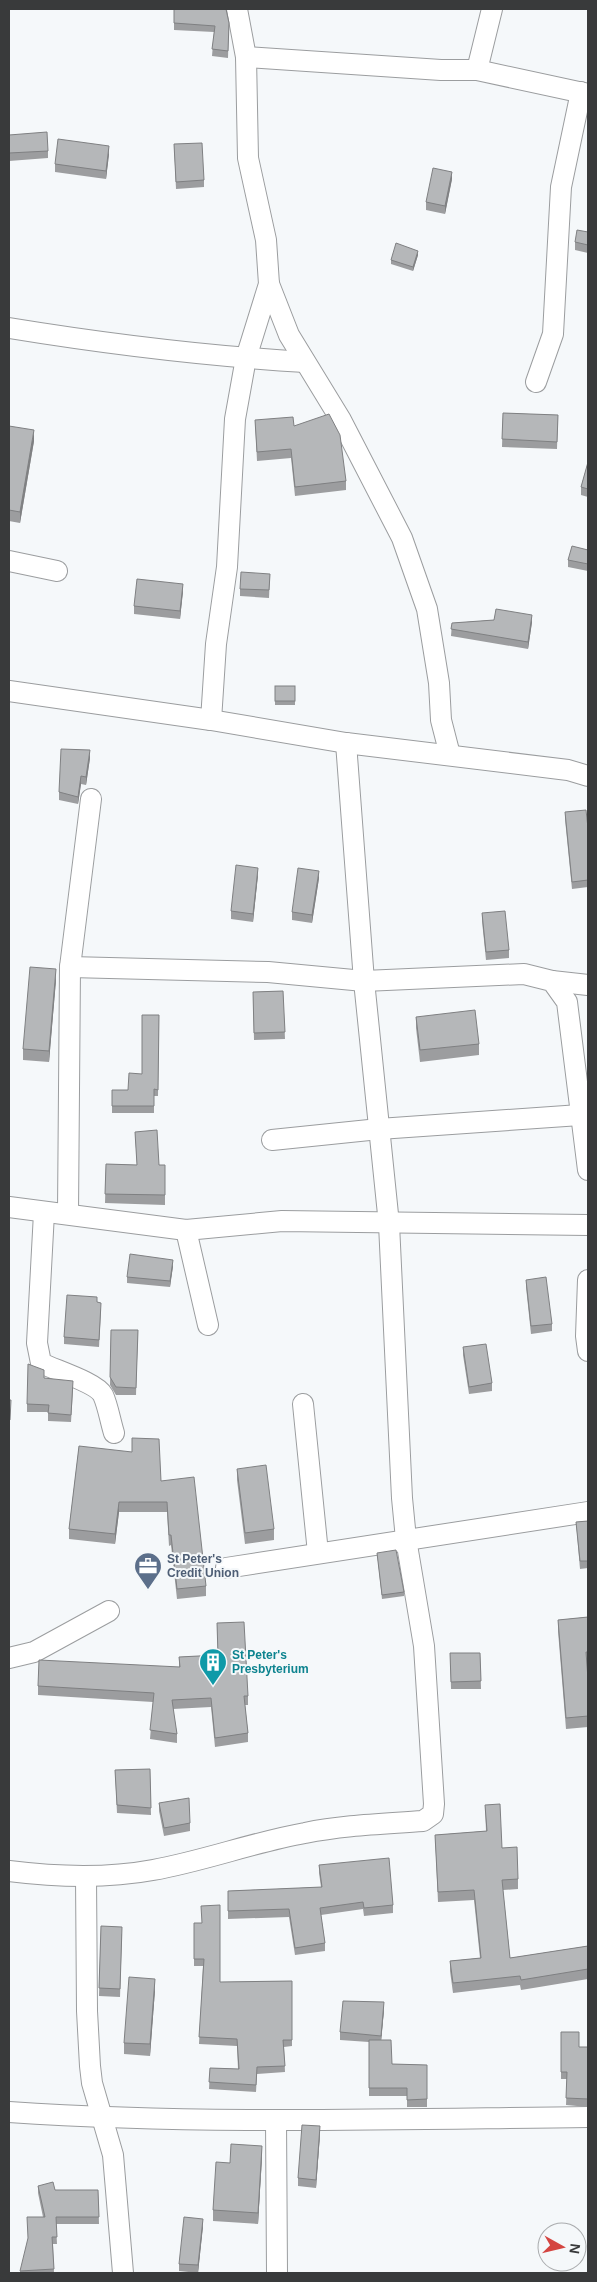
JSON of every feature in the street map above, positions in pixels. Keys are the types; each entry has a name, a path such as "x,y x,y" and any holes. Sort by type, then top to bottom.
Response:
{"street":[{"path":"237,9 246,57 248,158 266,240 269,284 289,335 341,420 402,538 427,609 439,683 441,720 450,755"},
{"path":"477,70 492,9"},
{"path":"246,57 441,70 477,70 585,93 561,187 553,334 536,382"},
{"path":"211,720 216,644 227,567 235,419 246,358 269,284"},
{"path":"9,328 81,340 246,358 305,362"},
{"path":"9,561 57,570"},
{"path":"9,692 211,720 346,743 568,770 588,776"},
{"path":"9,1871 86,1877 154,1870 303,1833 336,1827 423,1821 432,1814 434,1804 424,1646 406,1539 402,1498 389,1224 364,981 346,743"},
{"path":"68,1213 70,967 91,799"},
{"path":"70,967 268,972 364,981 524,974 552,981 588,985"},
{"path":"552,981 567,1002 588,1170"},
{"path":"272,1140 379,1129 580,1115"},
{"path":"9,1207 44,1213 68,1213 186,1230 282,1221 588,1226"},
{"path":"44,1213 37,1343 41,1363 63,1374 85,1381 102,1393 114,1432"},
{"path":"186,1230 208,1325"},
{"path":"588,1280 586,1336 588,1352"},
{"path":"303,1404 318,1553"},
{"path":"226,1568 588,1512"},
{"path":"9,1658 34,1652 109,1611"},
{"path":"86,1877 87,2011 90,2066 92,2083 113,2155 123,2273"},
{"path":"9,2112 103,2117 276,2120 588,2117"},
{"path":"276,2120 277,2273"}],"building":[{"path":"174,9 226,9 229,23 228,51 212,49 215,26 174,23"},
{"path":"47,132 48,151 9,153 9,135"},
{"path":"58,139 109,146 106,171 55,164"},
{"path":"202,143 204,180 176,182 174,144"},
{"path":"433,168 452,172 445,206 426,202"},
{"path":"577,230 588,232 588,245 575,242"},
{"path":"396,243 418,251 413,267 391,260"},
{"path":"503,413 558,415 557,442 502,439"},
{"path":"329,414 340,435 346,481 295,487 291,449 257,452 255,420 293,417 294,426"},
{"path":"9,426 34,430 20,512 9,510"},
{"path":"588,462 588,489 581,487"},
{"path":"572,546 588,550 588,564 568,560"},
{"path":"241,572 270,574 269,590 240,589"},
{"path":"137,579 183,584 180,611 134,606"},
{"path":"496,609 532,615 528,642 451,629 452,623 494,620"},
{"path":"275,686 295,686 295,701 275,701"},
{"path":"61,749 90,750 86,777 81,776 78,797 59,792"},
{"path":"586,810 588,880 572,882 565,812"},
{"path":"236,865 258,868 253,914 231,911"},
{"path":"298,868 319,871 312,915 292,912"},
{"path":"505,911 509,950 486,952 482,913"},
{"path":"30,967 56,969 49,1051 23,1049"},
{"path":"283,991 285,1032 254,1033 253,992"},
{"path":"475,1010 479,1044 420,1050 416,1017"},
{"path":"142,1015 159,1015 158,1090 154,1089 154,1106 112,1106 112,1090 128,1090 129,1073 142,1074"},
{"path":"157,1130 159,1165 165,1165 165,1195 105,1194 106,1164 137,1165 135,1132"},
{"path":"130,1254 173,1260 170,1281 127,1277"},
{"path":"546,1277 552,1324 531,1326 526,1280"},
{"path":"67,1295 97,1297 97,1302 101,1303 99,1340 64,1337"},
{"path":"111,1330 138,1330 136,1388 116,1387 110,1377"},
{"path":"486,1344 492,1383 469,1387 463,1347"},
{"path":"28,1364 44,1370 44,1378 73,1381 71,1415 48,1413 49,1405 27,1404"},
{"path":"9,1400 11,1400 10,1420 9,1420"},
{"path":"132,1438 159,1439 161,1481 194,1477 206,1586 177,1589 171,1535 169,1535 167,1502 119,1502 115,1534 69,1529 79,1446 132,1452"},
{"path":"266,1465 274,1529 245,1533 237,1469"},
{"path":"588,1521 588,1561 580,1561 576,1522"},
{"path":"396,1550 404,1592 382,1595 377,1553"},
{"path":"588,1617 588,1652 586,1652 588,1716 566,1718 558,1620"},
{"path":"244,1622 248,1696 244,1696 248,1733 215,1738 211,1698 172,1700 177,1734 150,1730 154,1693 38,1686 39,1660 180,1667 179,1657 218,1655 217,1623"},
{"path":"450,1653 480,1653 481,1681 451,1682"},
{"path":"150,1769 151,1808 117,1805 115,1770"},
{"path":"189,1798 190,1823 164,1828 159,1803"},
{"path":"500,1804 502,1848 517,1847 518,1879 502,1880 510,1958 588,1946 588,1969 521,1980 520,1976 453,1983 450,1961 481,1958 474,1890 438,1892 435,1835 487,1831 485,1805"},
{"path":"389,1858 393,1905 364,1908 363,1902 320,1908 325,1943 295,1948 289,1909 228,1911 228,1891 322,1887 319,1865"},
{"path":"220,1905 220,1982 292,1981 292,2040 283,2040 285,2066 257,2067 256,2085 209,2082 210,2068 239,2069 237,2039 199,2037 204,1959 194,1959 194,1923 202,1923 201,1906"},
{"path":"101,1926 122,1927 120,1989 99,1988"},
{"path":"129,1977 155,1979 150,2044 124,2043"},
{"path":"343,2001 384,2002 381,2036 340,2032"},
{"path":"561,2032 579,2032 579,2047 588,2047 588,2099 566,2098 567,2072 561,2072"},
{"path":"369,2040 391,2040 392,2064 427,2065 427,2099 407,2100 407,2088 369,2088"},
{"path":"302,2125 320,2126 316,2180 298,2178"},
{"path":"231,2144 262,2146 258,2213 213,2210 216,2162 230,2163"},
{"path":"53,2182 55,2190 98,2190 99,2217 56,2217 57,2237 52,2237 54,2269 20,2271 28,2238 27,2217 45,2217 38,2186"},
{"path":"184,2217 203,2219 198,2265 179,2264"}],"place":[{"name":"St Peter's Credit Union","path":"148,1590"},
{"name":"St Peter's Presbyterium","path":"213,1686"}]}
